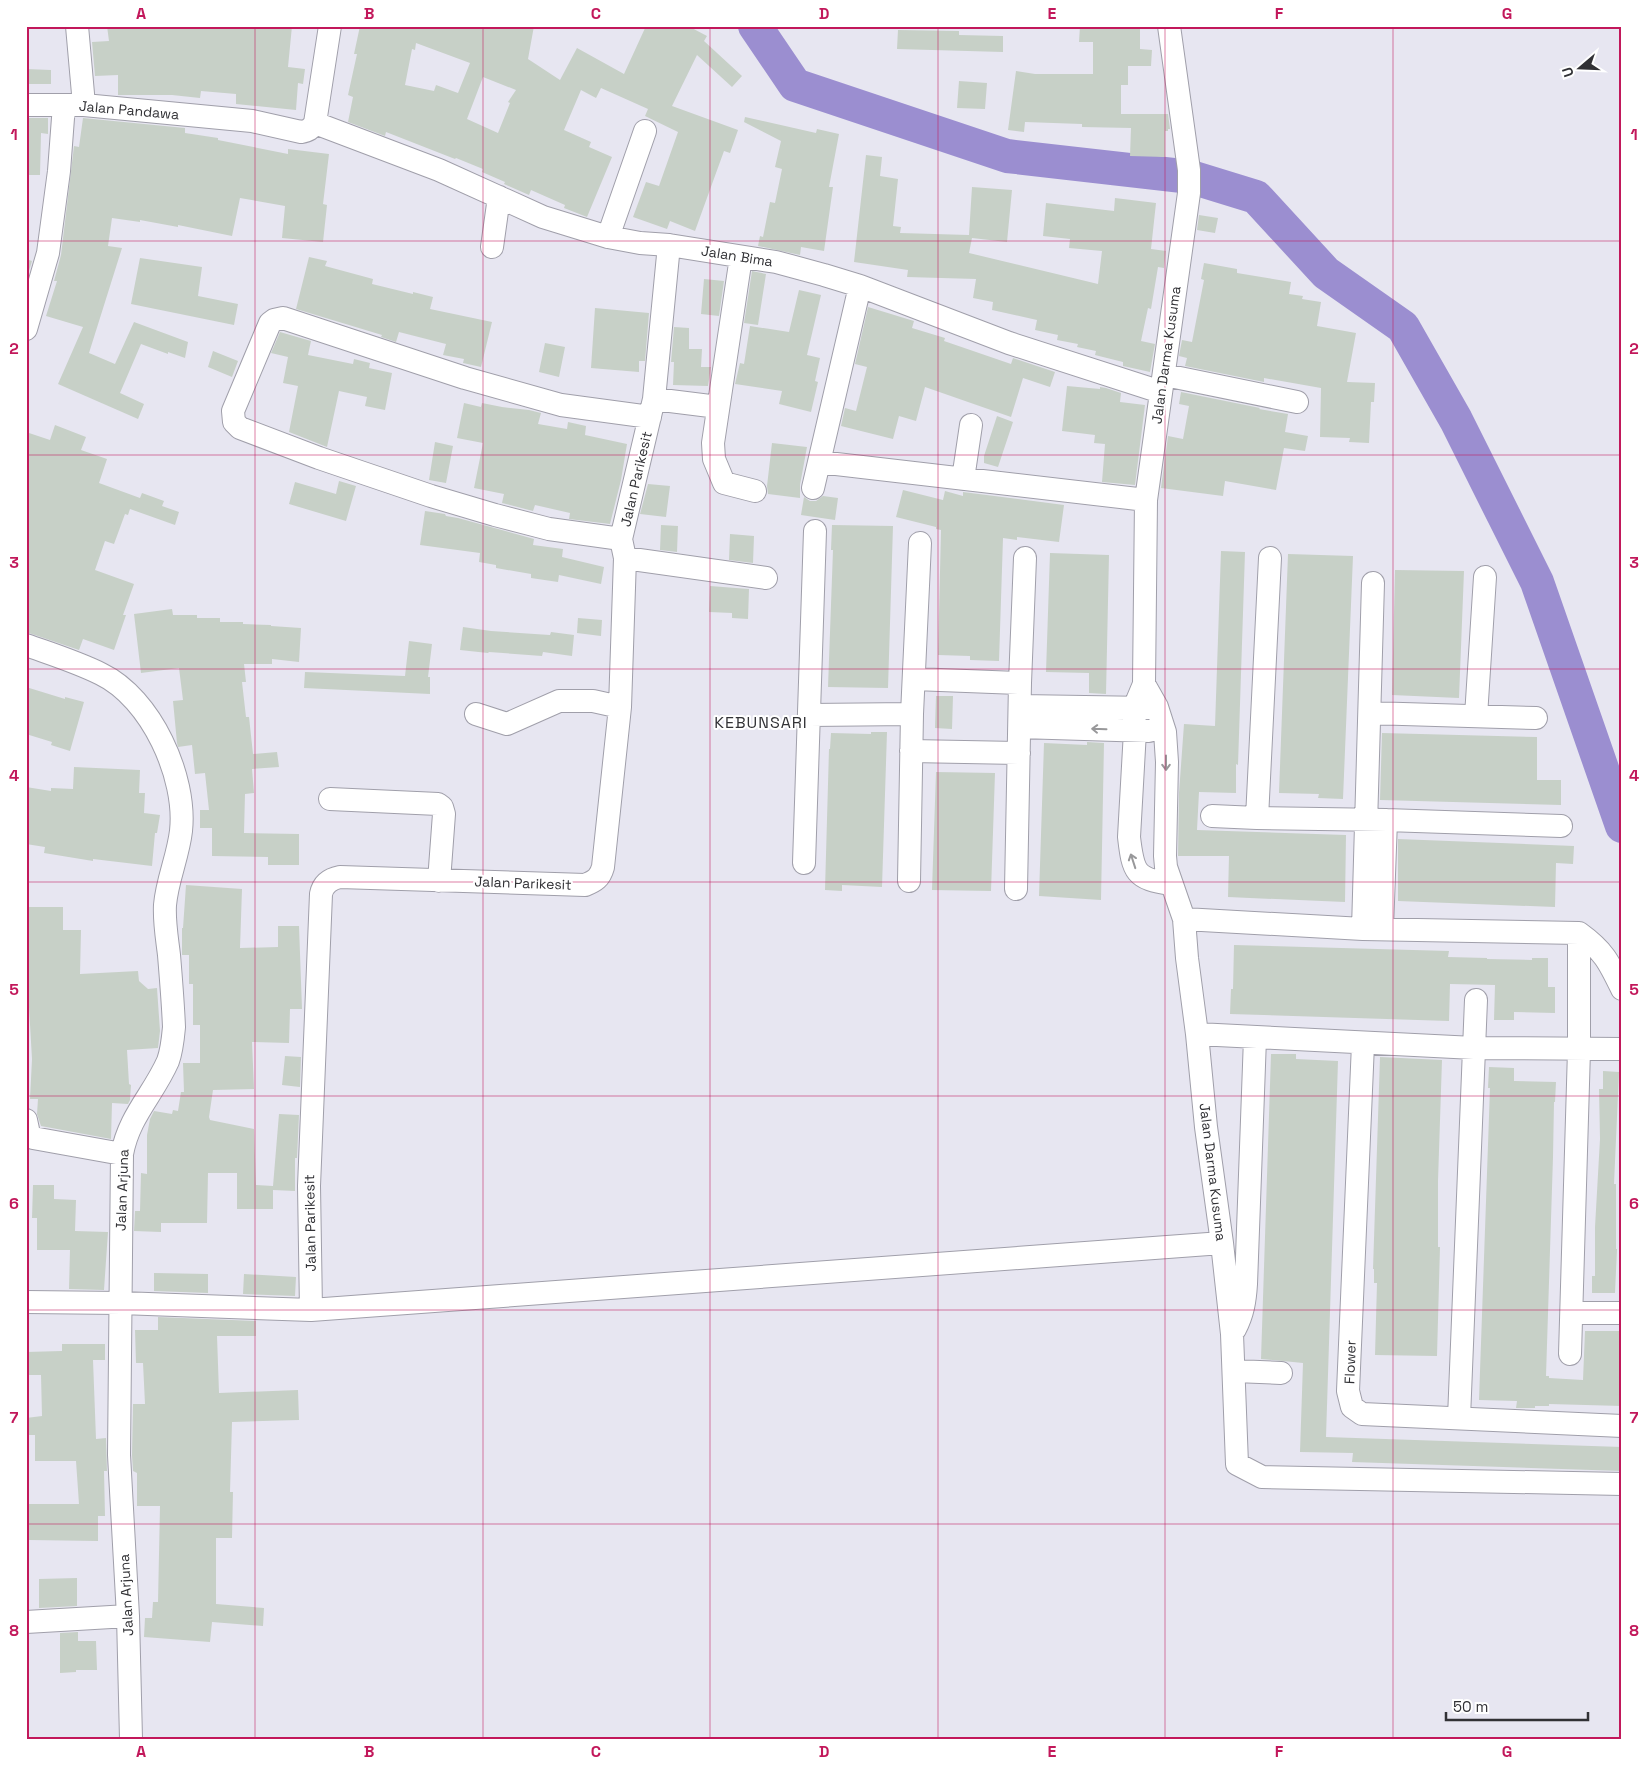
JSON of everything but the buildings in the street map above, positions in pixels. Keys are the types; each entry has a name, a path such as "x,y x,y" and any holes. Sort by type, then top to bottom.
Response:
{"street":[{"path":"26,105 78,105 77,26"},
{"path":"315,123 330,26"},
{"name":"Jalan Darma Kusuma","path":"1169,26 1189,170 1189,193 1146,500 1144,684 1134,708 1135,731 1129,837 1131,854 1138,874 1147,879 1171,884"},
{"name":"Jalan Pandawa","path":"26,329 48,253 59,171 64,112 78,105 252,121 301,132 311,128 315,123"},
{"name":"Jalan Bima","path":"315,123 439,170 543,217 608,237 776,262 860,286 1009,343 1163,384 1297,402"},
{"path":"608,237 645,131"},
{"path":"492,247 499,197"},
{"name":"Jalan Parikesit","path":"311,1310 309,1186 322,890 332,879 340,878 585,885 594,882 600,876 603,867 620,707 623,549 652,408 669,245"},
{"path":"741,256 713,443 714,459 724,483 755,491"},
{"path":"813,488 860,286"},
{"path":"718,407 652,408 552,403 464,378 282,318 270,323 233,411 234,422 240,428 319,458 431,496 623,549 766,578"},
{"path":"963,479 971,425"},
{"path":"819,462 1146,500"},
{"path":"804,863 814,531"},
{"path":"910,881 912,714 920,543"},
{"path":"1016,889 1020,683 1025,558"},
{"path":"1257,818 1270,558"},
{"path":"1476,716 1484,577"},
{"path":"1373,583 1370,713 1376,820 1373,929"},
{"name":"Jalan Arjuna","path":"26,645 101,674 119,685 133,698 165,747 173,765 181,799 181,832 175,862 167,887 165,907 174,1027 173,1042 168,1060 131,1123 124,1139 122,1154 119,1455 128,1616 131,1739"},
{"path":"914,679 1020,683"},
{"name":"Jalan Darma Kusuma","path":"1144,684 1157,707 1165,732 1166,867 1184,919 1186,958 1197,1034 1206,1126 1232,1334 1238,1464 1262,1477 1622,1484"},
{"path":"476,714 507,724 558,701 593,701 620,707"},
{"path":"1020,716 1157,707"},
{"path":"1370,713 1536,718"},
{"path":"809,715 912,714"},
{"path":"1020,716 1135,731 1165,732"},
{"path":"911,751 1019,753"},
{"path":"330,799 438,804 442,807 444,814 440,881"},
{"path":"1212,816 1561,826"},
{"path":"1184,919 1373,929 1579,933 1605,955 1622,989"},
{"path":"1570,1354 1579,1050 1579,933"},
{"path":"1459,1418 1476,1000"},
{"path":"1197,1034 1363,1044 1474,1048 1622,1049"},
{"path":"1232,1334 1241,1318 1246,1284 1256,1038"},
{"name":"Flower","path":"1363,1044 1348,1391 1352,1407 1362,1414 1622,1426"},
{"path":"28,1127 33,1138 40,1141 122,1154"},
{"path":"26,1302 121,1303 311,1310 1222,1243"},
{"path":"1572,1313 1622,1313"},
{"path":"1234,1371 1281,1373"},
{"path":"26,1622 128,1616"}],"waterway":[{"path":"755,26 795,85 1007,156 1191,177 1256,197 1326,273 1403,327 1456,420 1537,582 1622,826"}],"district":[{"name":"KEBUNSARI","path":"761,722"}]}
